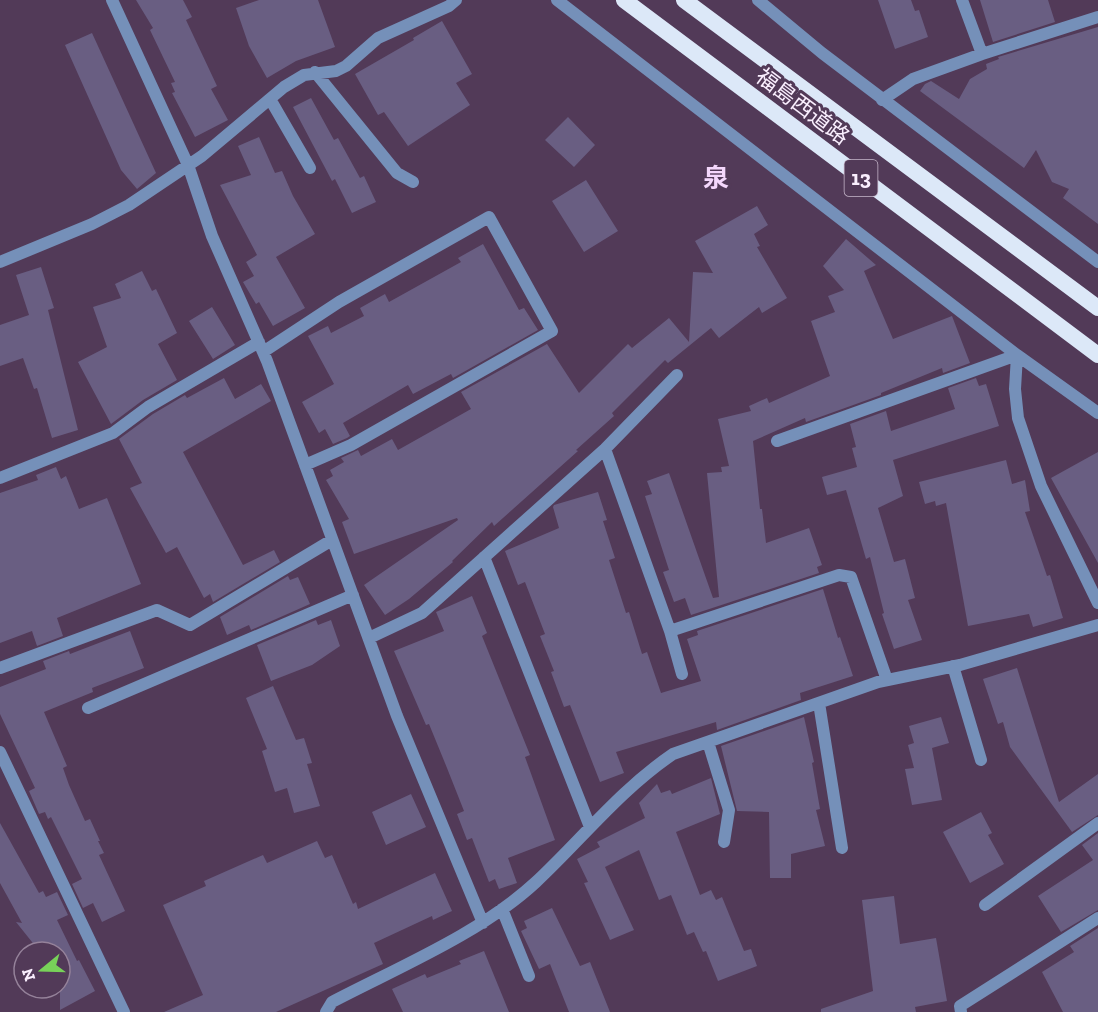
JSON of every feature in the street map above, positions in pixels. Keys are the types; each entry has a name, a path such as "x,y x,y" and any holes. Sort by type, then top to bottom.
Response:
{"highway":[{"name":"福島西道路","path":"624,0 1098,356"},
{"name":"福島西道路","path":"684,0 1098,308"}],"street":[{"path":"112,0 188,165 212,236 261,347 398,716 483,923"},
{"path":"0,262 92,224 119,210 188,165 270,99 304,75 336,71 346,66 378,38 449,6 456,0"},
{"path":"557,0 1017,355 1098,413"},
{"path":"758,0 882,100 1098,262"},
{"path":"962,0 982,54"},
{"path":"882,100 913,79 1098,17"},
{"path":"315,72 397,173 413,182"},
{"path":"270,99 310,168"},
{"path":"0,478 113,433 157,402 261,347 489,217 552,331 351,445 305,465"},
{"path":"777,441 1017,355"},
{"path":"1017,355 1015,389 1018,418 1041,486 1098,603"},
{"path":"369,638 422,613 605,448 677,375"},
{"path":"605,448 670,631 682,674"},
{"path":"0,668 157,610 190,625 332,540"},
{"path":"484,557 590,827"},
{"path":"670,631 839,575 851,578 887,680"},
{"path":"88,708 353,595"},
{"path":"326,1012 332,1002 483,923 502,909 536,883 648,771 673,754 887,680 953,666 1098,625"},
{"path":"953,666 981,760"},
{"path":"819,703 842,848"},
{"path":"708,742 729,810 723,842"},
{"path":"0,752 124,1012"},
{"path":"985,905 1098,823"},
{"path":"502,909 529,976"},
{"path":"961,1012 960,1006 1098,918"}],"building":[{"path":"136,0 183,0 192,17 186,20 217,86 211,89 228,120 195,137 172,93 175,92 171,83 175,82 150,30 153,28"},
{"path":"259,0 318,0 335,47 296,61 267,78 249,46 236,8"},
{"path":"878,0 911,0 915,11 919,10 928,37 895,49"},
{"path":"980,0 1048,0 1055,22 993,42"},
{"path":"442,21 472,74 456,83 470,105 408,146 384,112 378,115 355,74"},
{"path":"1098,27 1098,224 1063,198 1069,189 1052,182 1036,150 1024,168 920,91 925,84 931,81 959,99 970,79 987,69 986,64 999,59 998,57"},
{"path":"92,33 156,173 137,189 121,170 65,45"},
{"path":"311,98 334,140 338,138 360,178 364,176 376,202 352,213 335,179 332,181 293,107"},
{"path":"568,117 595,145 574,167 545,140"},
{"path":"259,137 275,173 282,171 293,196 315,234 276,257 305,308 273,326 259,302 256,304 243,282 254,276 246,262 257,255 220,185 251,175 238,146"},
{"path":"586,180 618,231 584,252 552,201"},
{"path":"757,206 768,225 754,234 760,246 757,247 787,298 762,313 759,307 719,338 711,328 668,363 665,360 612,413 614,416 576,450 578,451 494,526 492,522 453,562 409,599 385,615 364,585 458,520 457,518 354,554 342,522 349,519 326,480 333,476 330,470 344,462 341,458 358,450 361,456 392,439 398,450 471,409 461,392 547,344 579,393 628,344 632,348 669,318 689,342 693,272 713,273 695,241"},
{"path":"846,239 876,265 864,271 893,339 952,316 970,363 943,373 942,368 881,393 881,395 806,422 805,418 753,441 766,543 809,528 822,565 817,567 819,573 691,615 685,598 674,602 663,572 669,570 645,496 652,494 647,481 669,473 713,598 719,597 707,473 722,472 721,467 729,466 718,419 751,411 749,406 767,398 769,403 830,376 811,321 835,312 828,296 844,290 823,266"},
{"path":"483,244 519,310 524,308 538,330 453,378 451,374 413,394 408,385 343,423 350,436 347,438 333,444 325,429 319,433 302,402 334,384 308,336 328,326 331,333 364,316 360,308 385,294 389,302 461,262 458,258"},
{"path":"41,267 54,308 48,310 78,430 52,438 37,388 34,389 23,358 0,366 0,325 29,315 16,275"},
{"path":"142,271 152,291 156,289 177,333 158,344 177,380 143,400 111,424 78,362 107,347 93,307 121,298 115,284"},
{"path":"212,307 235,345 213,359 189,321"},
{"path":"224,378 235,399 261,384 271,401 183,452 243,565 274,550 280,562 213,602 210,594 204,598 177,547 166,553 130,488 142,483 119,439 153,414 185,395 187,398"},
{"path":"976,378 979,386 986,384 999,426 893,460 903,496 878,508 894,562 905,559 915,598 908,600 922,640 894,649 882,614 884,613 870,557 866,559 846,490 827,495 822,477 857,467 852,448 856,447 850,424 886,411 891,431 955,409 948,388"},
{"path":"1098,452 1098,563 1051,478"},
{"path":"1006,460 1012,484 1025,480 1030,511 1025,512 1047,576 1050,575 1063,618 1033,627 1029,614 968,626 946,503 936,506 935,501 925,504 919,482"},
{"path":"56,467 61,479 66,476 79,509 107,498 141,584 57,618 63,636 37,646 32,631 0,643 0,493 38,480 36,475"},
{"path":"598,492 607,520 603,521 615,558 609,560 642,654 647,652 661,693 701,681 687,639 698,635 697,631 823,589 853,676 800,693 801,700 717,730 716,722 616,752 624,773 600,782 570,705 564,707 551,672 554,671 540,636 545,634 525,582 518,585 505,551 559,528 554,505"},
{"path":"288,576 290,580 298,577 310,604 251,630 249,625 227,635 220,617"},
{"path":"472,596 487,633 482,636 530,755 525,757 555,840 508,858 517,883 499,889 495,879 489,882 472,838 467,840 457,814 464,811 429,724 426,725 394,651 444,631 436,612"},
{"path":"316,620 318,625 331,620 340,646 312,665 271,681 257,645"},
{"path":"130,631 144,668 92,688 93,692 44,712 67,766 63,768 69,785 85,821 90,819 100,841 98,841 104,853 99,855 125,911 102,922 93,903 83,908 72,884 82,879 51,817 48,819 45,812 39,814 29,791 35,788 0,714 0,687 46,669 43,661 69,651 70,654"},
{"path":"1017,668 1059,802 1098,774 1098,815 1072,832 1010,747 1003,722 998,724 983,679"},
{"path":"273,686 296,740 304,738 312,763 307,764 320,806 294,813 287,788 275,792 262,751 267,749 246,698"},
{"path":"804,717 814,762 812,763 820,809 816,810 825,846 791,854 791,878 770,878 769,812 737,811 721,746"},
{"path":"941,717 949,743 932,748 942,800 912,805 905,769 914,768 908,745 914,743 909,726"},
{"path":"711,778 720,814 676,832 700,895 711,890 716,900 722,897 744,951 751,949 757,966 718,981 706,951 703,952 694,932 687,935 671,895 659,900 639,850 605,867 634,930 610,940 584,883 588,882 577,859 600,847 597,842 645,818 639,803 657,784 661,793 670,790 672,794"},
{"path":"411,794 426,827 386,845 372,812"},
{"path":"981,812 992,833 988,835 1004,864 970,883 943,832"},
{"path":"0,823 39,893 43,891 46,897 57,892 68,915 57,920 67,940 30,940 16,922 22,923 0,883"},
{"path":"1098,833 1098,910 1061,932 1038,896 1093,860 1082,845"},
{"path":"317,841 325,858 332,855 353,904 356,902 358,909 435,873 452,911 433,920 432,916 374,943 383,964 276,1012 164,1012 203,995 163,905 206,886 204,881 263,855 267,863"},
{"path":"894,896 900,944 936,938 947,1001 915,1007 916,1012 821,1012 821,1009 873,991 862,900"},
{"path":"552,908 580,966 590,962 610,1012 569,1012 550,964 539,969 521,931 527,928 524,921"},
{"path":"1098,928 1098,1012 1063,1012 1042,972 1074,952 1070,946"},
{"path":"72,951 95,991 60,1010 60,1000 72,1000"},
{"path":"484,951 509,1012 403,1012 392,989 425,974 427,978 461,964 459,961"}],"district":[{"name":"泉","path":"716,178"}]}
